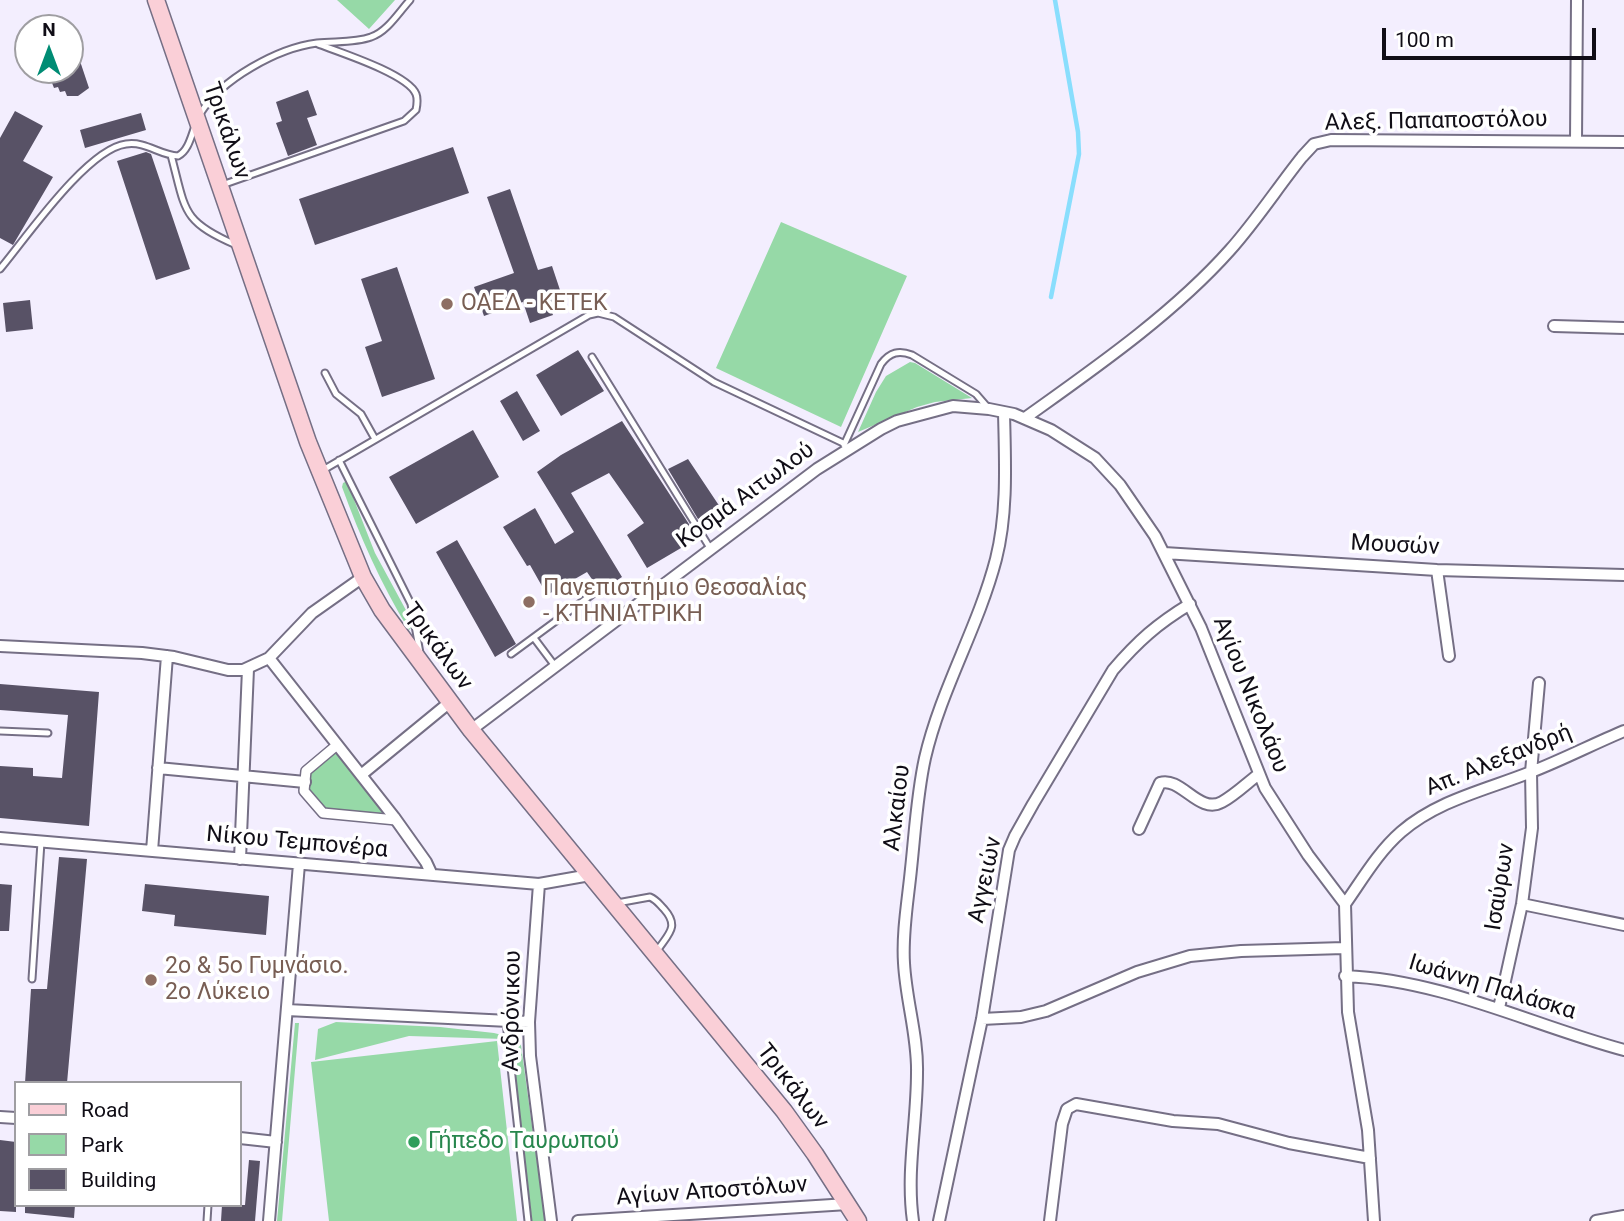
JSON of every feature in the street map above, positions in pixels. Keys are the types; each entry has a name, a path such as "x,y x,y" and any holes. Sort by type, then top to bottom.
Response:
{"main road":[{"name":"Τρικάλων","path":"156,0 320,472 363,578 382,610 471,730 784,1111 858,1221"}],"street":[{"path":"1576,141 1577,0"},
{"name":"Αλεξ. Παπαποστόλου","path":"1025,418 1100,364 1189,292 1232,248 1314,144 1331,140 1624,142"},
{"path":"1554,326 1624,328"},
{"name":"Αγίου Νικολάου","path":"845,446 897,421 953,406 989,409 1025,418 1068,440 1095,458 1120,485 1155,536 1190,604 1259,774 1280,813 1345,904"},
{"name":"Αλκαίου","path":"914,1221 910,1190 917,1058 905,974 904,946 917,813 924,762 938,713 967,644 996,559 1005,480 1004,412"},
{"name":"Κοσμά Αιτωλού","path":"471,730 845,446"},
{"name":"Μουσών","path":"1164,553 1437,570 1624,575"},
{"path":"1437,570 1449,656"},
{"path":"0,646 167,656 228,670 248,669 269,658 312,613 363,578"},
{"name":"Αγγειών","path":"939,1221 982,1019 1008,856 1015,836 1113,670 1161,621 1190,604"},
{"path":"152,851 167,656"},
{"path":"269,658 396,820 432,875"},
{"path":"240,859 248,669"},
{"name":"Ισαύρων","path":"1499,1008 1522,904 1532,828 1531,772 1539,683"},
{"path":"361,775 450,702"},
{"name":"Απ. Αλεξανδρή","path":"1345,904 1385,849 1413,823 1444,804 1623,735"},
{"path":"337,745 306,771 304,791 323,813 396,820"},
{"path":"158,768 305,782"},
{"path":"1139,829 1160,783 1169,782 1213,805 1223,802 1259,774"},
{"name":"Νίκου Τεμπονέρα","path":"0,838 539,884 590,875"},
{"path":"268,1221 299,864"},
{"name":"Ανδρόνικου","path":"539,884 529,1023 531,1077 551,1221"},
{"path":"1345,904 1345,976 1350,1034 1367,1117 1374,1221"},
{"path":"1522,904 1624,925"},
{"path":"982,1019 1021,1017 1046,1011 1137,972 1190,956 1223,952 1344,948"},
{"name":"Ιωάννη Παλάσκα","path":"1345,976 1390,979 1499,1008 1624,1050"},
{"path":"287,1010 529,1023"},
{"path":"1050,1221 1062,1124 1067,1109 1076,1104 1153,1119 1218,1125 1289,1143 1370,1158"},
{"path":"242,1138 276,1142"},
{"name":"Αγίων Αποστόλων","path":"578,1221 848,1204"},
{"path":"1596,1221 1624,1216"}],"lane":[{"path":"0,269 75,179 100,156 118,145 136,143 171,155 183,153 197,119 209,102 244,73 269,57 287,50 315,43 372,37 387,27 410,0"},
{"path":"221,185 404,121 416,110 415,92 408,84 381,69 315,43"},
{"path":"171,155 182,197 193,220 210,233 242,248"},
{"path":"320,472 589,315 598,313 614,317 714,382 845,446 881,364 887,356 895,352 912,355 976,394 989,409"},
{"path":"593,356 710,548"},
{"path":"325,373 336,394 360,414 375,439"},
{"path":"339,460 411,604 421,663"},
{"path":"511,654 594,593"},
{"path":"534,638 555,666"},
{"path":"0,731 48,733"},
{"path":"32,979 41,842"},
{"path":"614,903 650,897 672,918 672,927 654,955"},
{"path":"506,1021 527,1221"}],"green space":[{"path":"337,0 395,0 369,29"},
{"path":"781,222 907,276 841,427 716,368"},
{"path":"910,362 972,398 917,407 858,432 886,376"},
{"path":"347,481 351,484 349,487 375,553 414,625 409,630 380,578 356,524 342,487"},
{"path":"339,748 394,818 324,811 307,790 308,773"},
{"path":"336,1022 440,1027 494,1033 502,1035 504,1039 409,1036 315,1060 318,1029"},
{"path":"295,1023 299,1023 282,1221 277,1221"},
{"path":"516,1036 520,1038 545,1221 532,1221 511,1040"},
{"name":"Γήπεδο Ταυρωπού","path":"497,1041 517,1221 329,1221 311,1062"}],"building":[{"path":"84,73 89,88 78,96 67,96 65,91 60,92 58,87 54,88 52,84 84,84"},
{"path":"308,90 317,115 307,118 317,145 288,156 276,123 282,121 276,102"},
{"path":"15,111 43,126 23,161 53,177 13,245 0,238 0,138"},
{"path":"141,113 146,130 85,148 80,130"},
{"path":"453,147 469,193 315,245 299,199"},
{"path":"146,152 151,154 190,269 156,280 117,161"},
{"path":"510,189 538,270 552,266 564,302 550,307 553,315 530,323 523,302 484,316 474,287 514,273 487,197"},
{"path":"397,267 435,379 382,397 365,347 382,341 361,279"},
{"path":"30,300 33,329 6,332 3,303"},
{"path":"578,350 604,391 561,416 536,375"},
{"path":"517,391 540,431 523,441 500,401"},
{"path":"622,421 698,538 647,568 627,535 644,523 609,473 571,493 622,577 600,591 587,572 547,595 503,527 535,508 555,544 574,532 537,472 561,455"},
{"path":"473,430 499,477 416,524 389,477"},
{"path":"688,459 720,507 698,519 668,469"},
{"path":"457,540 516,644 495,657 436,552"},
{"path":"0,684 99,692 89,826 0,818 0,766 33,768 33,776 62,778 68,715 0,710"},
{"path":"59,857 87,859 67,1081 25,1081 31,989 47,989"},
{"path":"0,884 12,885 9,931 0,931"},
{"path":"145,884 269,896 266,935 174,926 175,915 142,911"},
{"path":"0,1140 14,1142 16,1212 0,1211"},
{"path":"249,1160 260,1161 255,1221 221,1221 222,1207 245,1205"},
{"path":"25,1207 75,1207 74,1218 25,1213"}],"waterway":[{"path":"1051,297 1079,154 1078,132 1055,0"}],"place":[{"name":"ΟΑΕΔ - ΚΕΤΕΚ","path":"447,304"},
{"name":"Πανεπιστήμιο Θεσσαλίας - ΚΤΗΝΙΑΤΡΙΚΗ","path":"529,602"},
{"name":"2ο & 5ο Γυμνάσιο. 2ο Λύκειο","path":"151,980"},
{"name":"Γήπεδο Ταυρωπού","path":"414,1142"}]}
